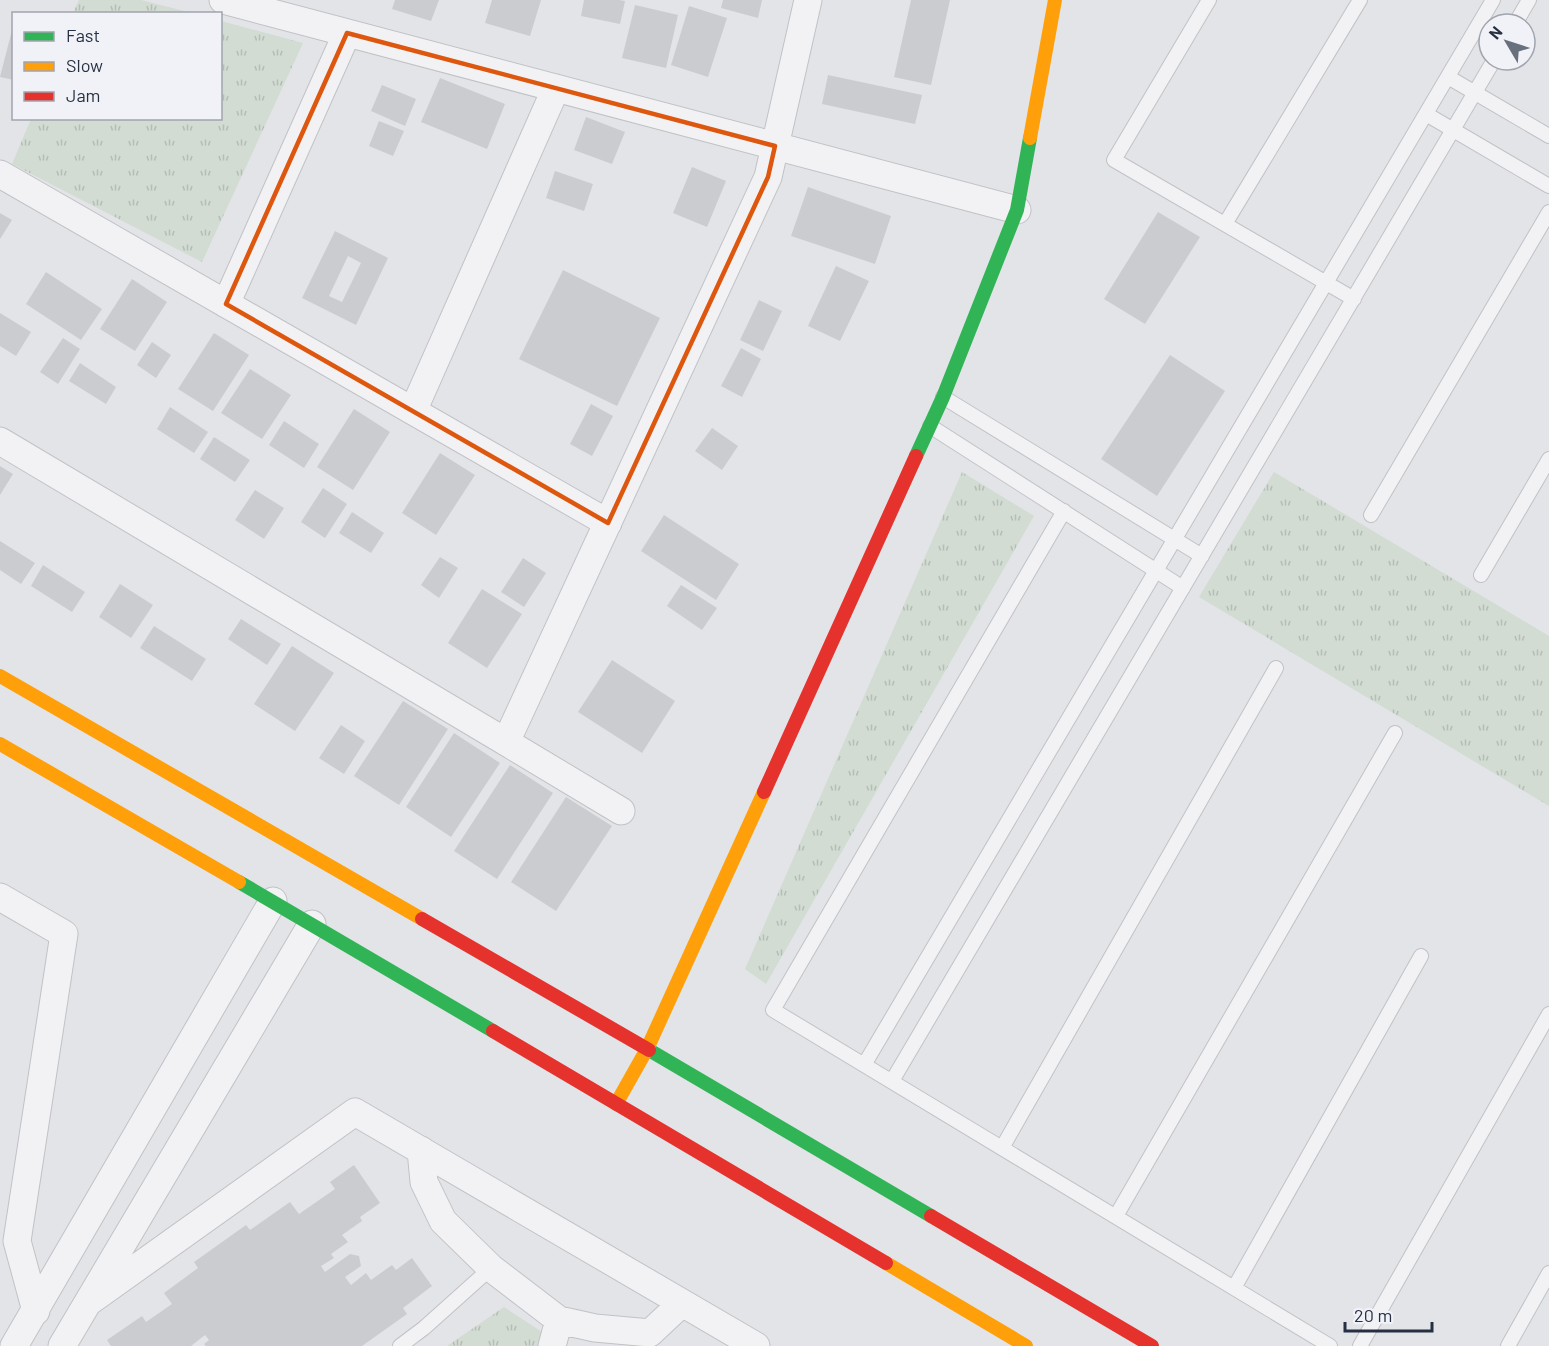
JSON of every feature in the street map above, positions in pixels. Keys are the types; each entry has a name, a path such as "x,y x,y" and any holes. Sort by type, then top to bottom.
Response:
{"street":[{"path":"223,0 1017,210"},
{"path":"506,742 768,177 808,0"},
{"path":"616,1104 647,1049 943,398 1017,210 1054,0"},
{"path":"226,304 347,33"},
{"path":"413,411 556,88"},
{"path":"0,174 608,523"},
{"path":"0,441 621,811"},
{"path":"0,676 647,1049 1152,1346"},
{"path":"0,744 273,901 1026,1346"},
{"path":"0,897 64,934 8,1237 36,1311"},
{"path":"11,1341 36,1311 273,901"},
{"path":"62,1346 312,924"},
{"path":"90,1301 355,1112 756,1346"},
{"path":"421,1150 424,1182 443,1221 490,1268 559,1320 595,1328 650,1333 682,1303"},
{"path":"552,1346 559,1320"}],"lane":[{"path":"1209,0 1114,160 1354,299"},
{"path":"1225,224 1360,0"},
{"path":"864,1065 1493,0"},
{"path":"892,1082 1487,72"},
{"path":"1448,77 1549,136"},
{"path":"1426,114 1549,186"},
{"path":"1371,515 1549,212"},
{"path":"943,398 1202,556"},
{"path":"930,426 1183,588"},
{"path":"1481,575 1549,459"},
{"path":"1064,511 773,1010 1330,1346"},
{"path":"1002,1148 1276,668"},
{"path":"1116,1216 1395,733"},
{"path":"1234,1288 1421,956"},
{"path":"1360,1346 1549,1014"},
{"path":"400,1346 424,1328 490,1268"},
{"path":"1508,1346 1549,1273"}],"highlighted area":[{"path":"347,33 775,146 768,177 608,523 226,304"}],"green space":[{"path":"79,0 141,0 188,12 73,12"},
{"path":"222,21 303,43 202,262 12,164 31,120 222,120"},
{"path":"962,472 1034,516 766,984 745,969"},
{"path":"1274,472 1549,636 1549,806 1199,597"},
{"path":"504,1307 542,1332 538,1346 447,1346"}],"building":[{"path":"395,0 439,0 431,21 392,9"},
{"path":"492,0 541,0 530,36 485,23"},
{"path":"584,0 625,1 620,24 581,16"},
{"path":"723,0 762,0 758,18 721,8"},
{"path":"911,0 950,0 931,85 894,77"},
{"path":"635,5 678,15 666,68 622,58"},
{"path":"689,6 727,18 708,77 671,65"},
{"path":"12,30 12,80 0,77"},
{"path":"828,75 922,95 915,124 822,104"},
{"path":"440,78 505,104 487,149 421,122"},
{"path":"382,85 416,99 405,126 371,111"},
{"path":"586,117 625,132 612,164 574,150"},
{"path":"379,121 404,131 393,156 369,146"},
{"path":"692,167 726,181 707,227 673,213"},
{"path":"555,171 593,184 584,211 546,198"},
{"path":"808,187 891,216 875,264 791,236"},
{"path":"1158,212 1200,237 1145,324 1104,299"},
{"path":"0,213 12,220 0,239"},
{"path":"335,231 388,258 356,325 302,298","holes":["348,256 361,263 342,302 329,296"]},
{"path":"836,266 869,281 840,341 808,326"},
{"path":"563,270 660,318 617,406 519,359"},
{"path":"46,272 102,309 81,340 26,304"},
{"path":"132,279 167,302 135,351 100,329"},
{"path":"759,300 782,311 763,351 740,340"},
{"path":"0,313 31,332 16,356 0,346"},
{"path":"214,333 249,355 213,411 178,389"},
{"path":"63,338 80,349 58,384 40,372"},
{"path":"152,342 171,355 156,378 137,365"},
{"path":"741,348 761,359 742,397 721,386"},
{"path":"1170,355 1225,391 1157,496 1101,459"},
{"path":"80,363 116,387 106,404 69,381"},
{"path":"250,369 291,395 262,439 221,413"},
{"path":"591,404 613,416 592,456 570,444"},
{"path":"170,407 208,432 194,453 157,429"},
{"path":"354,409 390,432 353,490 317,467"},
{"path":"284,421 319,444 304,468 269,445"},
{"path":"712,428 738,446 722,470 695,451"},
{"path":"214,437 250,460 235,482 200,459"},
{"path":"440,453 475,475 436,535 402,513"},
{"path":"0,466 13,474 0,495"},
{"path":"323,488 347,504 325,538 301,522"},
{"path":"255,490 284,508 264,539 235,520"},
{"path":"352,512 384,533 371,553 339,533"},
{"path":"664,515 739,564 716,600 641,551"},
{"path":"0,541 35,563 21,584 0,570"},
{"path":"440,557 458,568 439,598 421,585"},
{"path":"523,558 546,573 524,607 501,592"},
{"path":"43,565 85,592 72,612 31,586"},
{"path":"120,584 153,605 131,638 99,617"},
{"path":"681,585 717,608 702,630 667,606"},
{"path":"482,589 522,614 487,668 448,643"},
{"path":"241,619 281,644 267,665 228,639"},
{"path":"154,626 206,659 192,681 140,648"},
{"path":"292,646 334,673 295,731 254,704"},
{"path":"612,660 675,701 642,753 578,712"},
{"path":"403,701 448,729 399,805 354,776"},
{"path":"341,725 365,741 344,774 319,758"},
{"path":"454,733 500,763 451,837 406,807"},
{"path":"510,765 553,793 497,879 454,851"},
{"path":"566,797 612,826 556,911 511,882"},
{"path":"354,1165 380,1203 360,1217 362,1221 342,1235 348,1242 331,1254 334,1258 321,1266 325,1272 350,1254 359,1256 361,1266 345,1277 351,1285 366,1273 371,1280 392,1265 396,1270 412,1258 432,1286 403,1308 407,1314 362,1346 206,1346 204,1344 209,1340 205,1335 191,1346 111,1346 107,1340 142,1316 146,1322 172,1304 164,1293 198,1268 194,1262 246,1225 250,1230 290,1202 299,1214 335,1189 330,1182"}],"traffic: fast":[{"path":"916,456 943,397 1017,210 1030,138"},
{"path":"239,882 493,1031"},
{"path":"649,1050 931,1216"}],"traffic: slow":[{"path":"1030,138 1055,0"},
{"path":"0,676 422,919"},
{"path":"0,744 239,882"},
{"path":"616,1104 647,1049 764,792"},
{"path":"886,1263 1026,1346"}],"traffic: jam":[{"path":"764,792 916,456"},
{"path":"422,919 649,1050"},
{"path":"493,1031 886,1263"},
{"path":"931,1216 1152,1346"}]}
